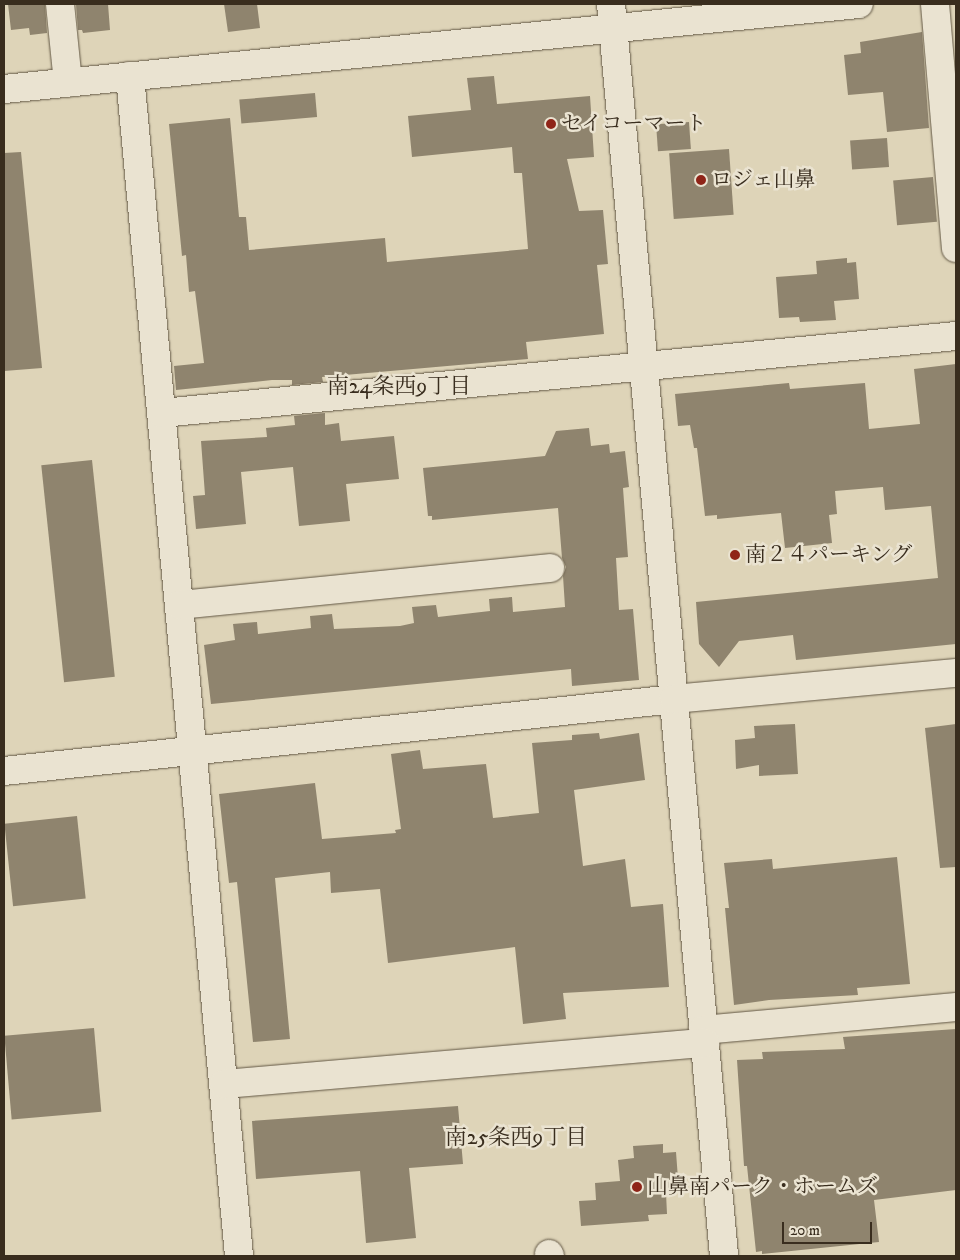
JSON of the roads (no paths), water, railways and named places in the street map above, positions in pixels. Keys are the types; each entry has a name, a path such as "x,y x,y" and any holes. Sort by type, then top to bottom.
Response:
{"street":[{"path":"60,4 68,82"},
{"path":"4,89 130,76 612,16 859,4"},
{"path":"935,4 956,248"},
{"path":"612,16 724,1256"},
{"path":"130,76 239,1256"},
{"path":"162,413 956,336"},
{"path":"180,604 550,568"},
{"path":"4,771 192,753 674,699 956,673"},
{"path":"224,1084 704,1036 956,1007"}],"place":[{"name":"セイコーマート","path":"551,124"},
{"name":"ロジェ山鼻","path":"701,180"},
{"name":"南２４パーキング","path":"735,555"},
{"name":"山鼻南パーク・ホームズ","path":"637,1187"}],"district":[{"name":"南24条西9丁目","path":"399,387"},
{"name":"南25条西9丁目","path":"516,1138"}]}
